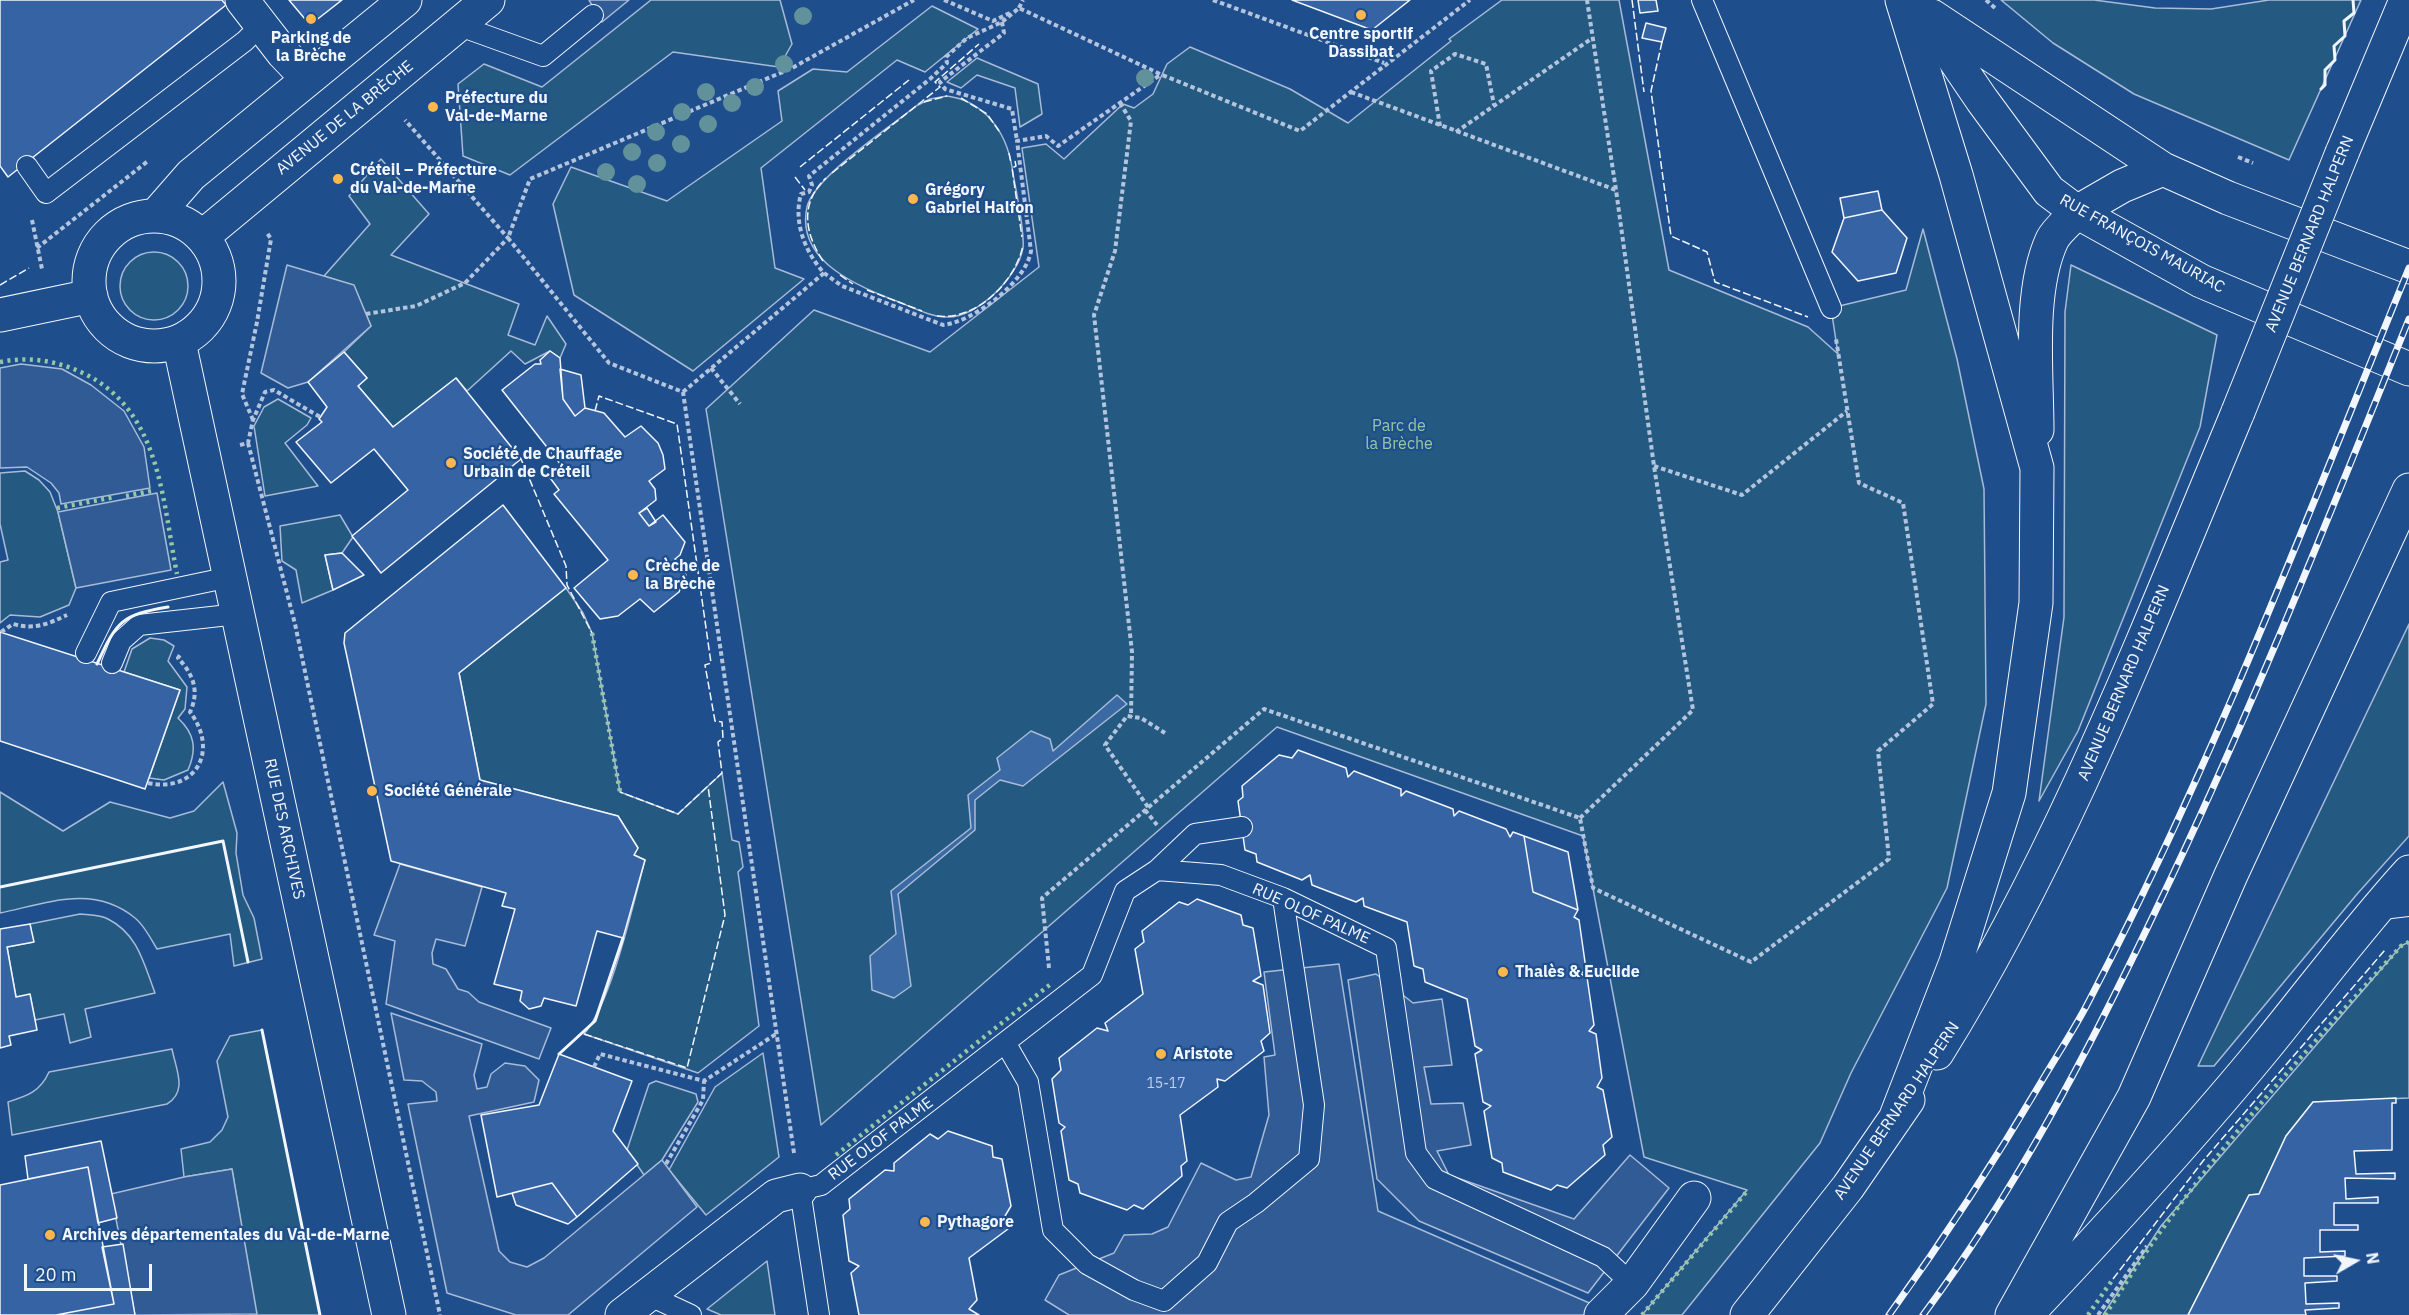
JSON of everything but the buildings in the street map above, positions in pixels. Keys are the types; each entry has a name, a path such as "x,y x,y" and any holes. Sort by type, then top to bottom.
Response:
{"main road":[{"path":"156,215 191,175 405,0"},
{"name":"AVENUE DE LA BRÈCHE","path":"202,237 489,0"},
{"name":"AVENUE BERNARD HALPERN","path":"1747,1315 1848,1187 1895,1119 1972,997 2092,764 2406,0"},
{"path":"1912,3 2163,169 2228,198 2409,267"},
{"path":"1912,3 1956,175 2037,468"},
{"name":"RUE FRANÇOIS MAURIAC","path":"1912,3 2049,191 2077,212 2201,281 2409,369"},
{"path":"252,12 307,78"},
{"path":"1895,1119 1956,962 2009,793 2036,603 2038,315 2041,277 2053,238 2077,212 2122,186 2163,169"},
{"path":"156,215 173,218 189,226 202,237 214,254 219,275 218,296 211,315 197,331 179,342 157,347 134,344 114,334 99,317 90,296 91,267 94,255 105,237 121,224 156,215"},
{"path":"0,315 90,296"},
{"name":"RUE DES ARCHIVES","path":"179,342 389,1315"},
{"path":"2012,1315 2134,1097 2231,875 2409,490"},
{"path":"2025,1315 2148,1184 2267,1045 2374,910 2409,872"},
{"path":"622,1315 776,1196 800,1190"},
{"path":"1601,1315 1632,1284 1694,1198"}],"lane":[{"path":"1702,0 1830,308"},
{"path":"27,166 46,193 245,41 252,12"},
{"path":"457,25 543,56 593,15"},
{"path":"86,653 111,602 230,577"},
{"path":"112,663 121,641 139,625 238,614"},
{"path":"1157,870 1195,834 1242,827"},
{"name":"RUE OLOF PALME","path":"800,1190 821,1185 1006,1044 1092,975 1125,891 1157,870 1221,875 1283,898 1386,948 1416,1153 1435,1179 1603,1257 1632,1284"},
{"path":"1006,1044 1028,1082 1053,1230 1087,1264 1134,1290 1164,1301 1207,1263 1228,1222 1256,1203 1309,1159 1314,1106 1283,898"},
{"path":"2374,910 2409,906"},
{"path":"800,1190 819,1315"},
{"path":"648,1294 691,1315"}],"path":[{"path":"366,314 416,306 465,283 508,238 530,179 792,68 914,0"},
{"path":"944,0 993,21 1019,8"},
{"path":"1002,22 1004,33 940,82 945,88 1012,109 1030,251 1029,262 1022,274 1006,290 958,323 943,325 842,286 824,273 810,258 804,243 797,207 801,194 808,192 812,185 809,176 939,71 947,63 946,57 967,38 1002,22 1019,8 1023,0"},
{"path":"1213,0 1385,64"},
{"path":"1019,8 1160,74 1300,131 1470,0"},
{"path":"1580,818 1693,710 1653,466 1616,190 1591,39 1587,0"},
{"path":"1986,0 2001,14"},
{"path":"1456,132 1591,39"},
{"path":"1440,126 1431,71 1455,54 1486,64 1494,105"},
{"path":"1017,141 1046,136 1058,146 1160,74"},
{"path":"379,90 508,238 609,363 683,392"},
{"path":"1350,91 1616,190"},
{"path":"1120,103 1131,121 1117,239 1094,315 1132,652 1131,717"},
{"path":"2237,156 2259,165"},
{"path":"37,248 152,158"},
{"path":"30,214 49,304"},
{"path":"683,392 824,273"},
{"path":"1580,818 1593,888 1751,962 1889,859 1878,751 1933,704 1904,503 1859,483 1830,308"},
{"path":"711,368 740,404"},
{"path":"320,417 274,390 265,392 253,420 248,443 295,624 440,1315"},
{"path":"683,392 795,1156 805,1154"},
{"path":"1653,466 1742,495 1847,411"},
{"path":"236,446 248,443"},
{"path":"1,632 13,624 23,627 43,626 75,611"},
{"path":"148,783 175,784 197,770 202,759 204,739 190,712 196,692 192,678 178,658 183,647"},
{"path":"1050,971 1042,898 1264,709 1580,818"},
{"path":"1149,807 1104,745 1127,716 1141,718 1166,733"},
{"path":"594,1067 600,1054 704,1081 776,1034"},
{"path":"666,1164 703,1100 704,1081"}],"green space":[{"path":"651,0 780,0 792,44 779,67 673,52 510,175 463,156 458,84 484,64 542,87"},
{"name":"Parc de la Brèche","path":"1502,0 1619,0 1669,270 1808,327 1838,354 1831,308 1906,290 1923,229 1957,359 1984,489 1986,704 1947,888 1851,1073 1820,1143 1682,1315 1642,1315 1747,1190 1644,1157 1583,836 1277,727 821,1125 706,409 814,310 930,352 1039,267 1022,148 1046,144 1064,159 1123,104 1134,108 1153,94 1167,64 1190,47 1290,89 1348,123 1451,41 1449,39"},
{"path":"2001,0 2094,0 2155,8 2211,9 2269,0 2361,0 2289,160 2134,94 2053,43"},
{"path":"932,6 978,29 925,72 897,60 761,168 775,268 804,279 693,371 574,295 553,204 571,167 667,201 782,121 778,91 813,69 847,72"},
{"path":"977,58 1038,84 1042,114 1020,127 1015,88 977,75 961,88 947,82"},
{"name":"Grégory Gabriel Halfon","path":"947,96 972,104 982,111 999,130 1005,141 1021,220 1023,248 1013,271 994,294 971,311 959,316 947,317 923,312 866,289 834,270 811,243 806,226 807,207 813,195 838,167 916,106 930,99"},
{"path":"381,159 429,214 391,255 519,304 508,335 535,345 547,316 566,344 560,358 550,351 525,364 511,351 467,391 456,378 393,427 358,386 367,378 344,352 371,326 354,286 324,276 370,224 349,196"},
{"path":"161,252 173,258 182,267 188,279 186,299 178,310 161,320 147,320 130,310 122,299 120,279 130,262 141,254"},
{"path":"2071,265 2217,335 2200,427 2078,731 2039,801 2064,617 2065,312"},
{"path":"278,399 311,418 307,425 285,443 318,486 265,496 254,426 264,407"},
{"path":"25,471 39,480 50,492 58,512 76,588 69,605 40,617 10,615 0,623 0,562 8,560 0,524 0,473"},
{"path":"340,515 353,537 342,553 325,555 333,590 302,603 296,570 282,561 280,526"},
{"path":"566,588 583,613 592,633 620,792 678,814 722,773 732,840 739,842 743,867 738,872 759,1026 698,1073 584,1034 604,1000 628,926 645,860 634,855 638,848 618,816 480,780 459,673"},
{"path":"2409,624 2409,836 2358,893 2214,1066 2198,1066"},
{"path":"150,638 164,640 174,646 168,661 187,687 185,709 178,718 188,730 193,742 193,755 188,770 164,780 149,778 180,690 124,672 132,649"},
{"path":"223,782 237,833 236,853 243,895 254,918 262,959 234,966 230,934 157,949 135,918 103,901 70,899 0,913 0,792 63,831 110,802 170,818 194,811"},
{"path":"80,914 105,918 118,925 126,933 139,951 155,993 85,1009 91,1037 70,1043 64,1014 35,1020 30,995 16,997 7,947 33,942 30,924"},
{"path":"2409,942 2409,1098 2313,1102 2286,1136 2259,1194 2249,1195 2188,1315 2103,1315 2161,1226 2401,946"},
{"path":"262,1030 320,1315 249,1315 256,1314 232,1169 184,1177 181,1149 210,1142 222,1130 228,1117 217,1061 230,1036"},
{"path":"172,1049 179,1086 173,1099 167,1104 12,1135 8,1102 37,1089 49,1072"},
{"path":"763,1053 779,1157 706,1215 669,1170 715,1087"},
{"path":"656,1081 696,1094 698,1102 662,1160 644,1175 627,1150 649,1084"},
{"path":"767,1261 775,1315 721,1315 707,1309"}],"shaded area":[{"path":"589,0 629,0 602,22"},
{"path":"287,265 354,285 371,326 308,382 288,388 261,373"},
{"path":"21,364 62,369 91,385 124,411 144,447 150,488 61,504 59,493 51,483 27,467 0,468 0,368"},
{"path":"157,493 171,570 76,588 58,512"},
{"path":"1117,695 1127,704 1023,786 1000,780 975,800 975,830 898,894 911,986 894,998 872,990 870,956 896,934 891,891 971,828 968,795 1000,770 997,758 1031,731 1050,739 1053,751"},
{"path":"400,864 482,887 465,946 436,939 432,953 433,964 446,969 458,989 468,992 479,1002 551,1028 539,1059 386,1004 395,941 374,935"},
{"path":"1339,964 1378,1211 1594,1305 1584,1315 1069,1315 1045,1300 1059,1275 1114,1253 1124,1235 1152,1234 1168,1227 1201,1163 1236,1180 1251,1177 1269,1115 1264,1057 1275,1055 1264,972"},
{"path":"1376,974 1413,1003 1442,999 1452,1065 1424,1067 1431,1104 1463,1103 1471,1145 1437,1151 1449,1175 1574,1219 1630,1155 1669,1188 1588,1293 1419,1221 1377,1179 1348,980"},
{"path":"391,1013 482,1044 474,1075 477,1089 487,1087 491,1074 505,1063 525,1066 539,1080 534,1102 469,1116 499,1251 510,1262 527,1267 544,1258 662,1160 697,1207 568,1315 516,1315 447,1293 408,1104 437,1101 436,1092 422,1081 404,1080"},
{"path":"232,1169 257,1314 135,1315 111,1194 184,1177"}],"railway":[{"path":"1889,1315 1967,1201 2073,1030 2136,908 2258,637 2409,268"},
{"path":"1923,1315 1989,1220 2019,1170 2076,1069 2129,966 2189,841 2255,693 2409,319"}],"hedge":[{"path":"0,362 44,361 75,370 110,390 129,411 144,434 154,460 177,574"},
{"path":"126,496 151,491"},
{"path":"57,508 115,497"},
{"path":"592,633 620,792"},
{"path":"2105,1315 2140,1260 2219,1155 2339,1014 2401,946 2409,942"},
{"path":"836,1155 1052,983"},
{"path":"1642,1315 1748,1190"},
{"path":"2088,1315 2113,1279"}],"fence":[{"path":"1632,0 1644,92"},
{"path":"1662,42 1651,91 1671,236 1707,252 1715,282 1808,317"},
{"path":"832,173 940,87 935,82 979,44"},
{"path":"800,167 909,80"},
{"path":"924,102 947,96"},
{"path":"961,98 987,114 999,131"},
{"path":"1009,153 1011,163"},
{"path":"1015,161 1016,166 1012,168 1022,237"},
{"path":"795,177 805,190"},
{"path":"823,261 812,239 808,218 812,197 826,178"},
{"path":"937,316 952,316 966,312 992,296 1012,272 1023,245"},
{"path":"0,285 29,268"},
{"path":"840,275 853,284"},
{"path":"867,290 922,311"},
{"path":"595,411 599,396 677,424 711,663 705,665 715,721 722,722 723,738 718,742 722,773 678,814 620,792"},
{"path":"521,459 566,566 567,585 592,633"},
{"path":"584,1034 687,1068 725,915 708,786"},
{"path":"2113,1279 2203,1161 2385,950"}],"wall":[{"path":"2321,89 2325,85 2325,70 2335,60 2334,46 2345,36 2344,21 2354,13 2353,0"},
{"path":"97,664 110,638 122,622 140,613 168,607"},
{"path":"0,887 223,841 248,962"},
{"path":"559,1054 595,1021 623,938"},
{"path":"262,1030 320,1315"}],"place":[{"name":"Centre sportif Dassibat","path":"1361,15"},
{"name":"Parking de la Brèche","path":"311,19"},
{"name":"Préfecture du Val-de-Marne","path":"433,107"},
{"name":"Créteil – Préfecture du Val-de-Marne","path":"338,179"},
{"name":"Grégory Gabriel Halfon","path":"913,199"},
{"name":"Société de Chauffage Urbain de Créteil","path":"451,463"},
{"name":"Crèche de la Brèche","path":"633,575"},
{"name":"Société Générale","path":"372,791"},
{"name":"Thalès & Euclide","path":"1503,972"},
{"name":"Aristote","path":"1161,1054"},
{"name":"Pythagore","path":"925,1222"},
{"name":"Archives départementales du Val-de-Marne","path":"50,1235"}]}
